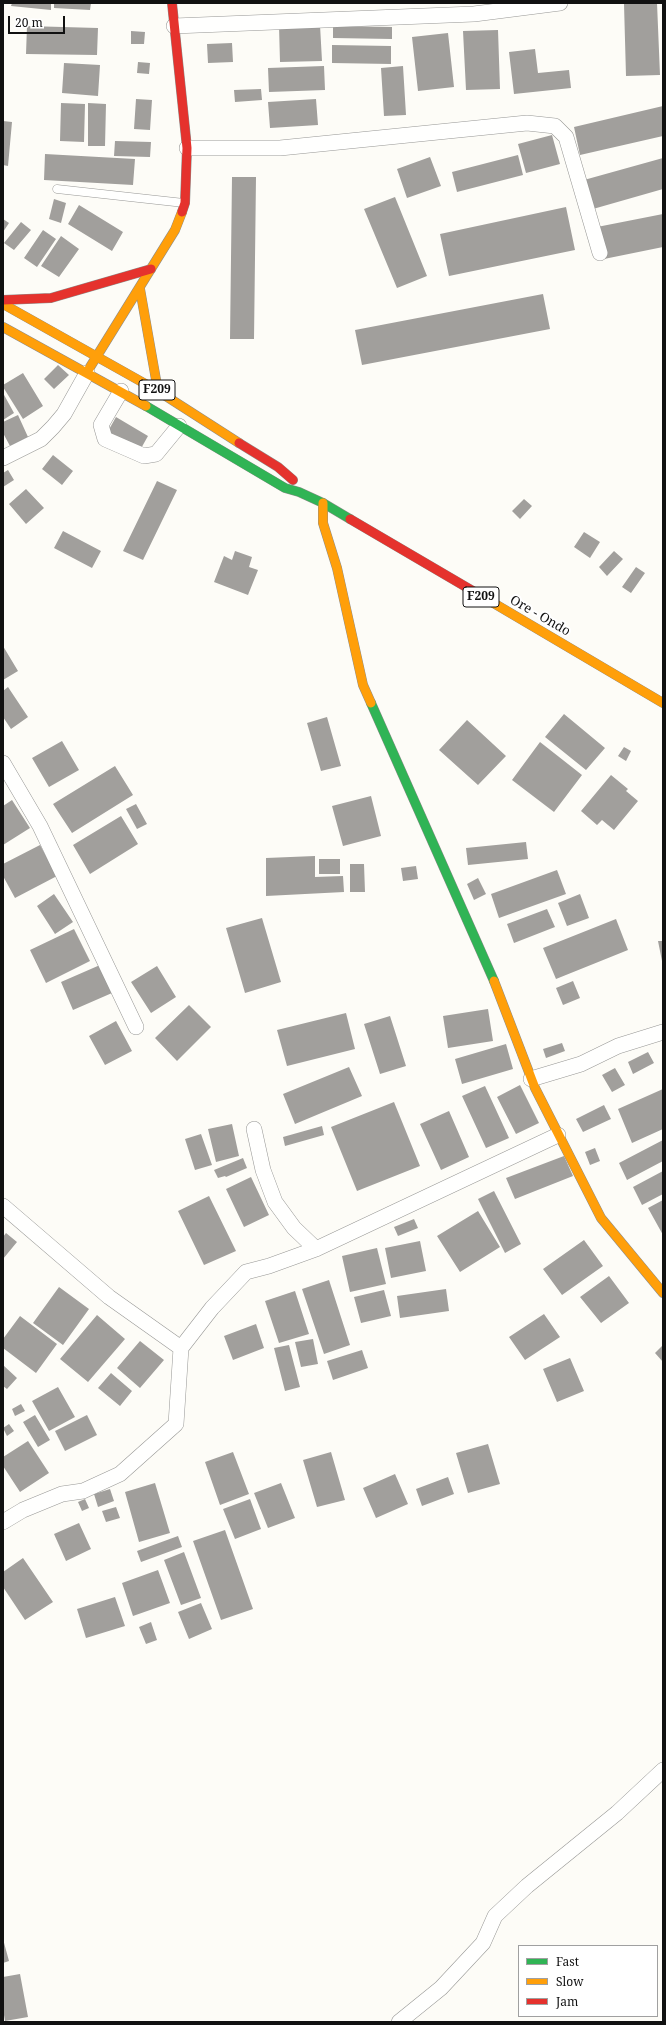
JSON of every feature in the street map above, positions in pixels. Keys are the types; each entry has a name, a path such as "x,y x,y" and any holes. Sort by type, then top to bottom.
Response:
{"main road":[{"path":"87,373 175,230 185,203 187,148 172,3"},
{"path":"3,300 52,298 151,269"},
{"path":"140,289 158,391"},
{"name":"F209","path":"3,304 158,391 278,467 292,478 299,492"},
{"name":"F209","path":"5,332 121,391 279,484 299,492"},
{"name":"Ore - Ondo","path":"299,492 323,504 663,703"},
{"path":"323,504 323,523 337,568 363,685 493,979 508,1022 532,1079 558,1135 601,1218 663,1293"}],"street":[{"path":"174,26 474,14 560,3"},
{"path":"187,148 280,148 527,123 554,126 566,137 600,253"},
{"path":"3,458 41,439 53,428 64,414 87,373"},
{"path":"121,391 102,425 105,439 144,456 156,454 179,426"},
{"path":"3,763 40,826 136,1027"},
{"path":"532,1079 581,1064 618,1046 663,1032"},
{"path":"254,1129 262,1170 275,1202 294,1228 316,1249"},
{"path":"3,1522 23,1510 62,1494 83,1491 120,1474 176,1424 181,1348 212,1308 246,1272 269,1266 316,1249 558,1135"},
{"path":"3,1206 109,1297 181,1348"},
{"path":"399,2022 441,1988 483,1943 495,1916 527,1886 617,1813 663,1770"}],"lane":[{"path":"57,189 185,203"}],"building":[{"path":"12,3 51,3 51,10 11,6"},
{"path":"54,3 91,3 90,10 54,8"},
{"path":"657,3 660,75 626,76 624,4"},
{"path":"320,25 322,61 280,62 279,26"},
{"path":"27,26 98,28 97,55 26,54"},
{"path":"333,26 392,27 392,39 333,38"},
{"path":"498,30 500,89 466,90 463,31"},
{"path":"131,31 145,32 144,44 131,44"},
{"path":"448,33 454,87 418,91 412,37"},
{"path":"232,43 233,62 208,63 207,44"},
{"path":"332,45 391,46 391,64 332,63"},
{"path":"535,49 538,73 569,70 571,88 514,94 509,52"},
{"path":"138,62 150,63 149,74 137,73"},
{"path":"64,63 100,65 98,96 62,93"},
{"path":"324,66 325,90 269,92 268,68"},
{"path":"403,66 406,115 384,116 381,68"},
{"path":"261,89 262,100 235,102 234,90"},
{"path":"136,99 152,100 150,130 134,129"},
{"path":"316,99 318,125 270,128 268,102"},
{"path":"61,103 85,104 84,142 60,141"},
{"path":"88,103 106,104 105,146 88,146"},
{"path":"663,106 663,136 580,155 574,127"},
{"path":"3,121 12,122 8,166 3,165"},
{"path":"552,135 560,164 526,173 518,144"},
{"path":"115,141 151,142 150,157 114,156"},
{"path":"45,154 135,159 133,185 44,180"},
{"path":"518,155 523,175 457,192 452,172"},
{"path":"430,157 441,186 407,198 397,169"},
{"path":"663,158 663,189 593,209 584,180"},
{"path":"232,177 256,177 254,339 230,339"},
{"path":"395,197 427,276 397,288 364,209"},
{"path":"54,199 66,203 61,223 49,219"},
{"path":"79,205 123,232 112,251 68,224"},
{"path":"566,207 575,250 449,276 440,234"},
{"path":"663,214 663,247 604,259 597,227"},
{"path":"3,219 9,223 3,232"},
{"path":"21,222 31,230 14,250 4,243"},
{"path":"43,230 56,239 37,267 24,258"},
{"path":"61,236 79,249 59,277 41,266"},
{"path":"543,294 550,329 362,365 355,330"},
{"path":"58,365 69,375 54,389 44,379"},
{"path":"23,373 43,406 23,419 3,385"},
{"path":"3,393 14,413 3,420"},
{"path":"18,415 28,437 10,446 3,433 3,422"},
{"path":"116,417 148,436 139,452 107,433"},
{"path":"53,455 73,471 62,485 42,469"},
{"path":"8,470 14,480 3,487 3,473"},
{"path":"157,481 177,490 143,560 123,551"},
{"path":"26,489 44,508 26,524 9,504"},
{"path":"524,499 532,506 520,519 512,511"},
{"path":"63,531 101,551 92,568 54,548"},
{"path":"584,532 600,542 590,558 574,547"},
{"path":"235,551 252,557 249,567 258,570 248,595 214,582 224,556 232,560"},
{"path":"614,551 623,559 607,576 599,567"},
{"path":"636,567 645,573 631,593 622,587"},
{"path":"3,646 18,671 3,680"},
{"path":"8,687 28,717 11,729 3,717 3,691"},
{"path":"564,714 605,748 586,770 545,737"},
{"path":"327,717 341,766 321,771 307,723"},
{"path":"467,720 506,756 478,785 439,750"},
{"path":"62,741 79,770 49,787 32,758"},
{"path":"540,742 582,775 554,812 512,780"},
{"path":"624,747 631,751 626,761 618,756"},
{"path":"115,766 133,795 72,833 53,804"},
{"path":"611,775 628,789 626,791 638,801 614,830 602,820 597,825 581,811"},
{"path":"371,796 381,836 343,846 332,806"},
{"path":"12,800 30,828 3,845 3,806"},
{"path":"136,804 147,824 137,829 126,809"},
{"path":"121,816 138,844 90,874 73,845"},
{"path":"526,842 528,859 468,865 466,848"},
{"path":"40,845 57,876 15,898 3,876 3,864"},
{"path":"315,856 315,877 343,876 344,892 266,896 266,858"},
{"path":"319,859 340,859 340,874 319,874"},
{"path":"350,864 364,864 365,892 350,892"},
{"path":"416,866 418,879 403,881 401,868"},
{"path":"557,870 566,894 499,918 491,894"},
{"path":"478,878 486,894 474,900 467,884"},
{"path":"54,894 73,922 55,934 37,906"},
{"path":"580,894 589,918 567,926 558,903"},
{"path":"547,909 555,927 514,943 507,924"},
{"path":"262,918 281,982 245,993 226,928"},
{"path":"616,919 628,950 556,979 543,948"},
{"path":"74,929 90,961 46,983 30,950"},
{"path":"658,941 663,941 663,961 662,961"},
{"path":"100,965 112,993 73,1010 61,982"},
{"path":"157,966 176,997 151,1013 131,982"},
{"path":"573,981 580,998 563,1005 556,988"},
{"path":"189,1005 211,1027 177,1061 155,1038"},
{"path":"488,1009 493,1041 448,1048 443,1016"},
{"path":"346,1013 355,1049 287,1066 277,1030"},
{"path":"390,1016 406,1066 380,1074 364,1024"},
{"path":"116,1021 132,1051 105,1065 89,1036"},
{"path":"562,1043 565,1051 546,1058 543,1049"},
{"path":"506,1044 513,1069 462,1084 455,1059"},
{"path":"648,1052 654,1063 633,1074 628,1062"},
{"path":"349,1067 362,1096 295,1124 283,1094"},
{"path":"615,1068 625,1085 612,1092 602,1075"},
{"path":"520,1085 539,1123 516,1134 497,1097"},
{"path":"485,1086 509,1138 486,1148 462,1096"},
{"path":"663,1089 663,1129 632,1143 618,1109"},
{"path":"394,1102 420,1166 357,1191 331,1127"},
{"path":"604,1105 611,1119 583,1132 576,1119"},
{"path":"449,1111 469,1157 441,1170 420,1124"},
{"path":"232,1124 239,1156 216,1162 208,1129"},
{"path":"322,1126 324,1135 285,1146 283,1137"},
{"path":"201,1134 212,1165 195,1170 185,1139"},
{"path":"663,1140 663,1161 627,1180 619,1163"},
{"path":"595,1148 600,1161 590,1165 585,1152"},
{"path":"564,1156 573,1176 515,1199 506,1178"},
{"path":"243,1158 247,1168 226,1177 218,1178 214,1170"},
{"path":"663,1171 663,1194 642,1205 633,1187"},
{"path":"251,1177 269,1215 244,1227 226,1189"},
{"path":"494,1191 521,1244 505,1253 478,1199"},
{"path":"209,1196 236,1251 204,1265 178,1211"},
{"path":"663,1200 663,1235 648,1208"},
{"path":"478,1211 500,1247 460,1272 437,1236"},
{"path":"414,1219 418,1228 398,1236 394,1227"},
{"path":"6,1233 17,1242 3,1259 3,1237"},
{"path":"584,1240 603,1266 562,1295 543,1269"},
{"path":"420,1241 426,1271 391,1278 385,1248"},
{"path":"377,1248 386,1284 350,1292 342,1256"},
{"path":"609,1276 629,1303 601,1323 580,1297"},
{"path":"329,1280 350,1345 324,1354 302,1289"},
{"path":"59,1287 89,1309 63,1345 33,1323"},
{"path":"446,1289 449,1311 400,1318 397,1296"},
{"path":"384,1290 391,1316 361,1323 354,1297"},
{"path":"295,1291 309,1334 279,1343 265,1301"},
{"path":"544,1314 560,1337 525,1360 509,1337"},
{"path":"97,1315 125,1339 88,1382 60,1359"},
{"path":"20,1316 57,1344 36,1373 3,1348 3,1339"},
{"path":"256,1324 264,1348 233,1360 224,1336"},
{"path":"313,1339 318,1364 301,1367 295,1342"},
{"path":"140,1341 164,1360 140,1388 117,1368"},
{"path":"289,1345 300,1387 285,1391 274,1348"},
{"path":"663,1345 663,1362 655,1353"},
{"path":"362,1350 368,1368 333,1380 327,1361"},
{"path":"570,1358 584,1391 557,1402 543,1369"},
{"path":"3,1365 17,1378 7,1389 3,1386"},
{"path":"111,1373 132,1391 120,1406 98,1388"},
{"path":"58,1387 75,1417 49,1431 32,1401"},
{"path":"21,1404 25,1411 15,1416 12,1409"},
{"path":"35,1415 50,1440 38,1447 23,1422"},
{"path":"87,1415 97,1435 65,1451 55,1431"},
{"path":"9,1424 14,1431 7,1436 3,1428"},
{"path":"28,1441 49,1473 20,1492 3,1466 3,1457"},
{"path":"488,1444 500,1484 468,1493 456,1453"},
{"path":"233,1452 249,1494 220,1505 205,1462"},
{"path":"331,1452 345,1500 317,1507 303,1460"},
{"path":"395,1474 408,1504 376,1518 363,1488"},
{"path":"448,1477 454,1494 422,1506 416,1489"},
{"path":"155,1483 170,1533 139,1542 125,1492"},
{"path":"281,1483 295,1518 268,1528 254,1493"},
{"path":"110,1489 114,1501 98,1507 94,1494"},
{"path":"85,1499 89,1508 82,1511 78,1502"},
{"path":"250,1499 261,1529 235,1539 223,1509"},
{"path":"116,1507 120,1518 106,1522 102,1511"},
{"path":"79,1523 91,1549 66,1561 54,1534"},
{"path":"225,1530 253,1609 221,1620 193,1541"},
{"path":"178,1536 182,1547 141,1562 137,1551"},
{"path":"184,1552 201,1598 181,1605 164,1560"},
{"path":"23,1558 53,1602 25,1620 3,1587 3,1572"},
{"path":"158,1570 170,1603 133,1616 122,1583"},
{"path":"115,1597 125,1626 86,1638 77,1609"},
{"path":"201,1603 212,1629 189,1639 178,1612"},
{"path":"151,1622 157,1640 146,1644 139,1627"},
{"path":"3,1939 9,1961 3,1963"},
{"path":"20,1974 28,2017 5,2021 3,2009 3,1977"}],"traffic: fast":[{"path":"146,406 285,488 299,492 323,503 350,519"},
{"path":"371,703 494,981"}],"traffic: slow":[{"path":"87,372 175,230 182,212"},
{"path":"140,289 158,391"},
{"path":"3,304 158,391 239,443"},
{"path":"3,327 146,406"},
{"path":"323,503 323,523 337,568 363,685 371,703"},
{"path":"490,601 663,703"},
{"path":"494,981 535,1088 601,1218 663,1293"}],"traffic: jam":[{"path":"172,3 187,148 185,203 182,212"},
{"path":"3,300 51,298 151,269"},
{"path":"239,443 278,467 293,480"},
{"path":"350,519 490,601"}]}
